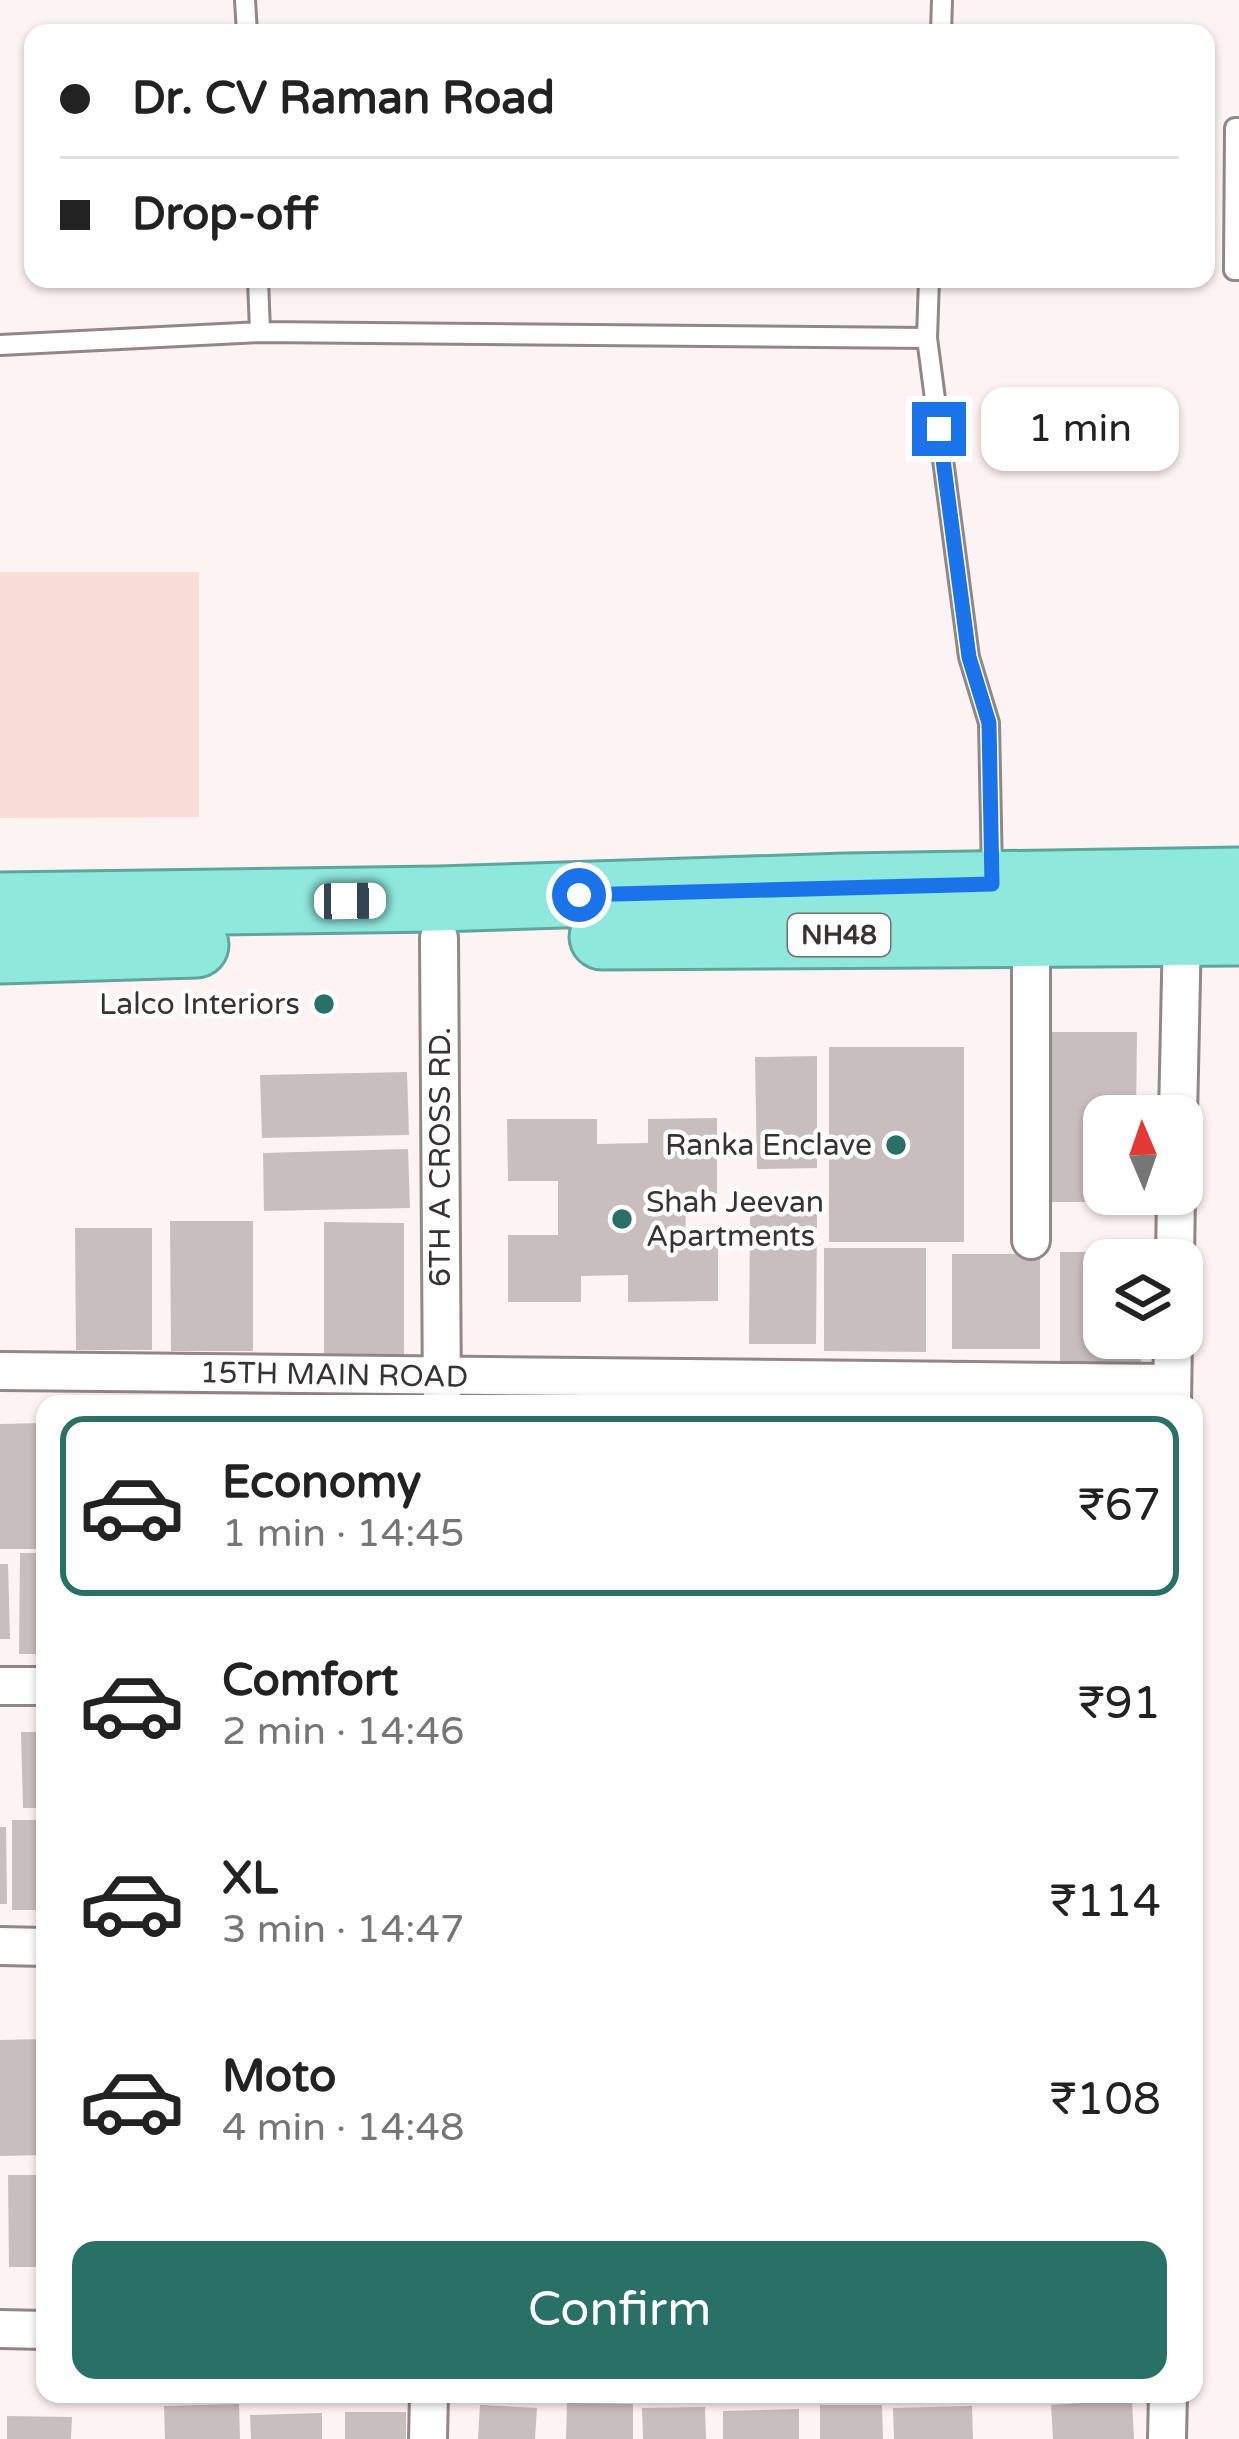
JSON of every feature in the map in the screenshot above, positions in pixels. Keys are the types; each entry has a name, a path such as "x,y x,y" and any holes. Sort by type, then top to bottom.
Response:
{"highway":[{"name":"NH48","path":"0,905 1239,880"},
{"name":"NH48","path":"0,951 439,938 1210,932"}],"street":[{"path":"1182,1095 1210,932"},
{"path":"1031,933 1031,1240"},
{"name":"6TH A CROSS RD.","path":"439,938 442,1390"},
{"path":"1172,1394 1173,1359"},
{"name":"15TH MAIN ROAD","path":"0,1371 442,1390 1172,1394"},
{"path":"0,1685 36,1686"},
{"path":"0,1946 36,1947"},
{"path":"0,2330 36,2330"},
{"path":"428,2439 429,2403"},
{"path":"1167,2439 1168,2403"}],"lane":[{"path":"1239,128 1234,128 1234,270 1239,270"},
{"path":"258,288 260,332"},
{"path":"929,288 927,338 969,657 989,723 992,884"},
{"path":"0,345 260,332 927,338"}],"shaded area":[{"path":"0,572 199,572 199,817 0,818"}],"building":[{"path":"1040,1032 1137,1032 1136,1095 1083,1095 1083,1202 1040,1202"},
{"name":"Ranka Enclave","path":"829,1047 964,1047 964,1242 829,1242"},
{"path":"817,1056 817,1168 757,1169 755,1057"},
{"path":"407,1072 409,1135 262,1138 260,1075"},
{"name":"Shah Jeevan Apartments","path":"717,1118 717,1204 686,1204 685,1246 718,1246 718,1301 628,1302 628,1275 581,1276 581,1302 508,1302 508,1235 558,1235 558,1181 508,1181 507,1119 597,1119 597,1144 648,1143 648,1119"},
{"path":"408,1149 410,1208 264,1211 263,1153"},
{"path":"750,1214 817,1214 816,1344 749,1344"},
{"path":"170,1221 253,1221 253,1351 171,1351"},
{"path":"324,1222 404,1223 404,1362 324,1363"},
{"path":"75,1228 152,1228 152,1350 76,1350"},
{"path":"824,1248 926,1248 926,1352 824,1351"},
{"path":"1060,1252 1083,1252 1083,1359 1141,1359 1141,1373 1060,1373"},
{"path":"952,1254 1040,1254 1040,1349 952,1349"},
{"path":"36,1423 36,1549 0,1549 0,1424"},
{"path":"20,1553 36,1553 36,1654 19,1654"},
{"path":"0,1564 8,1564 10,1639 0,1639"},
{"path":"21,1732 36,1732 36,1808 23,1808"},
{"path":"12,1820 36,1820 36,1910 12,1910"},
{"path":"0,1827 6,1827 7,1904 0,1904"},
{"path":"36,2039 36,2155 0,2156 0,2040"},
{"path":"8,2175 36,2175 36,2267 9,2267"},
{"path":"567,2403 633,2404 633,2439 566,2439"},
{"path":"1132,2403 1134,2439 1053,2439 1051,2405"},
{"path":"239,2404 240,2439 165,2439 164,2406"},
{"path":"480,2405 537,2408 535,2439 478,2439"},
{"path":"820,2405 882,2405 883,2439 820,2439"},
{"path":"972,2406 973,2439 894,2439 893,2408"},
{"path":"705,2407 706,2439 643,2439 642,2408"},
{"path":"799,2409 799,2439 723,2439 723,2411"},
{"path":"345,2412 406,2412 406,2439 345,2439"},
{"path":"322,2413 322,2439 251,2439 250,2415"},
{"path":"7,2416 72,2417 71,2439 7,2439"}],"place":[{"name":"Lalco Interiors","path":"324,1004"},
{"name":"Ranka Enclave","path":"896,1145"},
{"name":"Shah Jeevan Apartments","path":"622,1219"}],"route":[{"path":"579,895 992,884 989,723 969,657 939,429"}]}
